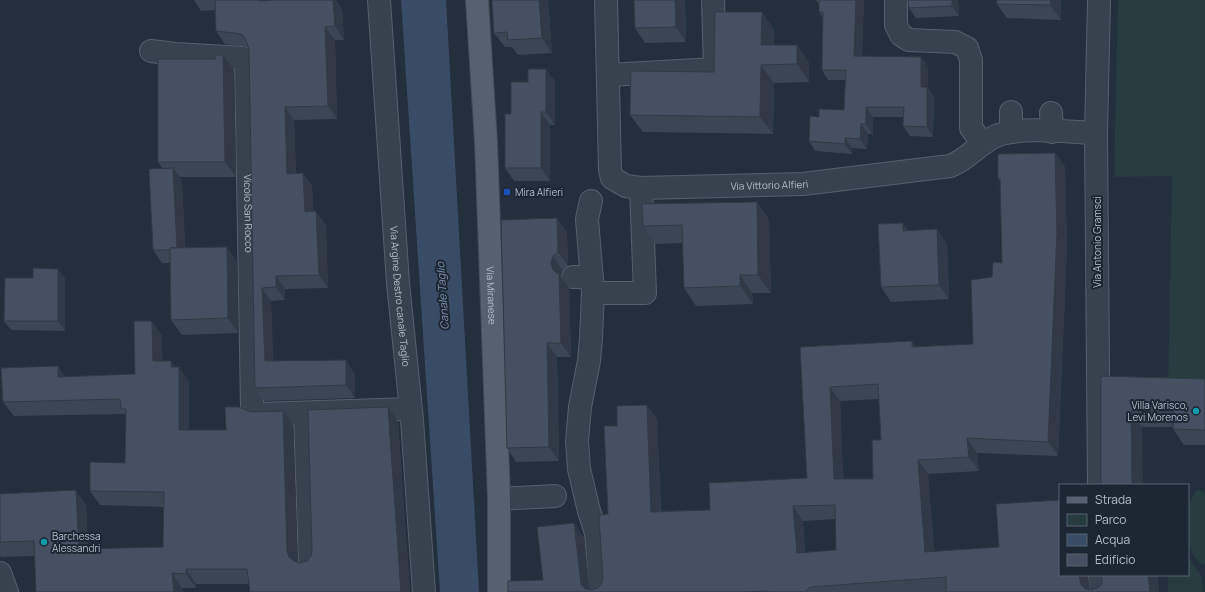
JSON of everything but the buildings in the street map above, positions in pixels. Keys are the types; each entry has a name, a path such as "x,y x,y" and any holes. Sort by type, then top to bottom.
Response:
{"main road":[{"name":"Via Miranese","path":"477,0 486,142 499,499 499,592"}],"street":[{"name":"Via Argine Destro canale Taglio","path":"379,0 398,283 410,410 424,592"},
{"name":"Via Vittorio Alfieri","path":"606,0 610,170 612,178 626,186 641,188 803,184 944,167 961,162 1011,122 1051,122 1096,133"},
{"path":"608,75 715,69 713,0"},
{"path":"896,0 896,25 900,34 909,40 955,42 967,48 971,60 971,128 983,144"},
{"name":"Via Antonio Gramsci","path":"1099,0 1096,133 1099,484"},
{"name":"Vicolo San Rocco","path":"151,51 244,58 246,63 252,405 254,411 261,414 410,410"},
{"path":"586,282 619,293 645,293 641,188"},
{"path":"591,201 588,219 586,282 589,361 580,407 577,441 579,468 594,527 601,592"},
{"path":"305,413 310,565"},
{"path":"499,499 559,496 584,490"},
{"path":"0,573 7,592"},
{"path":"1100,576 1101,592"}],"green space":[{"path":"1118,0 1205,0 1205,394 1168,393 1172,176 1114,177"},
{"path":"1196,490 1203,491 1205,496 1205,565 1199,562 1194,556 1189,540 1189,507"},
{"path":"1189,558 1201,575 1203,592 1168,592 1168,576 1189,576"}],"water":[{"name":"Canale Taglio","path":"401,0 446,0 479,592 440,592"}],"place":[{"name":"Mira Alfieri","path":"507,192"},
{"name":"Villa Varisco, Levi Morenos","path":"1196,411"},
{"name":"Barchessa Alessandri","path":"44,542"}]}
